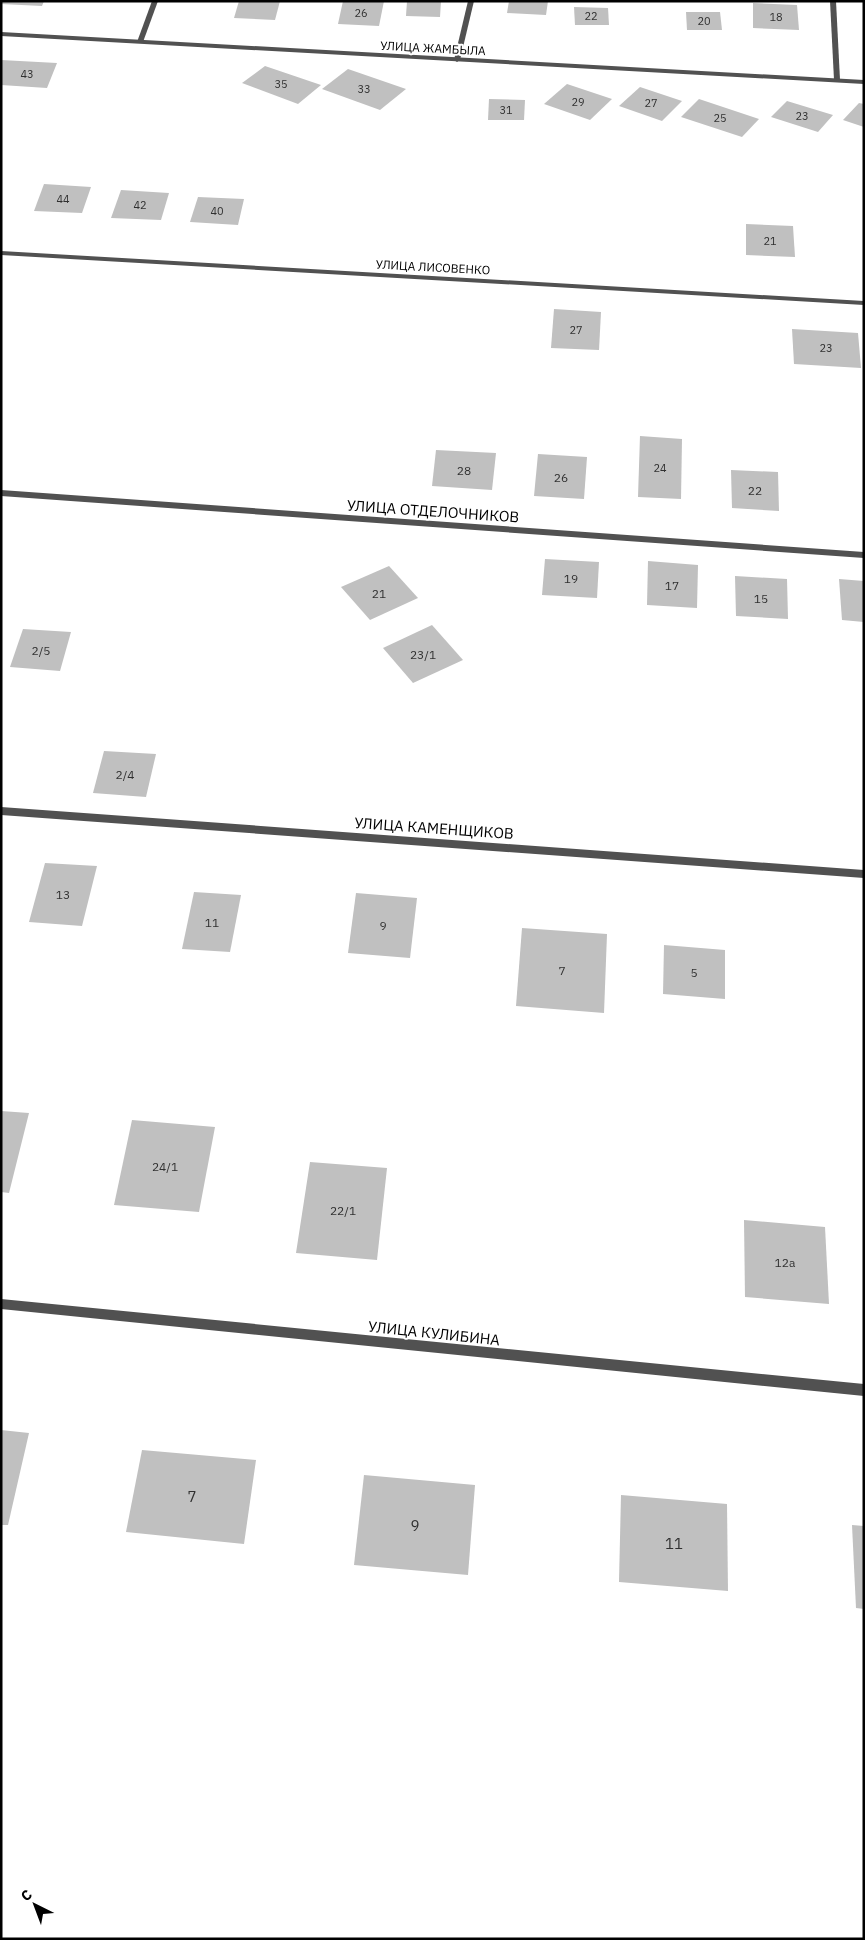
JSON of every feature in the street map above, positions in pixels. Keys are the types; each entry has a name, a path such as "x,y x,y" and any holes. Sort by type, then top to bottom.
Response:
{"street":[{"path":"140,42 156,1"},
{"path":"457,60 471,1"},
{"path":"833,1 837,80"},
{"name":"УЛИЦА ЖАМБЫЛА","path":"1,34 864,82"},
{"name":"УЛИЦА ЛИСОВЕНКО","path":"1,253 864,303"},
{"name":"УЛИЦА ОТДЕЛОЧНИКОВ","path":"1,493 864,555"},
{"name":"УЛИЦА КАМЕНЩИКОВ","path":"1,811 864,874"},
{"name":"УЛИЦА КУЛИБИНА","path":"1,1304 864,1390"}],"building":[{"path":"2,1 44,1 42,6 1,4"},
{"path":"239,1 280,1 275,20 234,18"},
{"path":"343,1 384,1 379,26 338,24"},
{"path":"407,1 441,1 440,17 406,16"},
{"path":"509,1 548,1 546,15 507,13"},
{"path":"753,3 797,5 799,30 753,28"},
{"path":"574,7 608,8 609,25 575,25"},
{"path":"686,12 720,12 722,30 687,30"},
{"path":"1,60 57,63 47,88 1,85"},
{"path":"265,66 321,85 298,104 242,83"},
{"path":"348,69 406,89 380,110 322,89"},
{"path":"567,84 612,99 590,120 544,104"},
{"path":"640,87 682,101 662,121 619,106"},
{"path":"489,99 525,100 524,120 488,120"},
{"path":"699,99 759,119 742,137 681,117"},
{"path":"787,101 833,115 818,132 771,117"},
{"path":"859,103 864,104 864,127 843,120"},
{"path":"44,184 91,187 82,213 34,211"},
{"path":"121,190 169,193 161,220 111,218"},
{"path":"198,197 244,199 238,225 190,222"},
{"path":"746,224 793,226 795,257 746,255"},
{"path":"554,309 601,312 599,350 551,348"},
{"path":"792,329 858,333 861,368 794,364"},
{"path":"640,436 682,439 681,499 638,497"},
{"path":"436,450 496,453 492,490 432,486"},
{"path":"538,454 587,457 584,499 534,496"},
{"path":"731,470 778,472 779,511 732,508"},
{"path":"545,559 599,562 597,598 542,595"},
{"path":"648,561 698,565 697,608 647,605"},
{"path":"389,566 418,598 370,620 341,587"},
{"path":"735,576 787,579 788,619 736,616"},
{"path":"839,579 864,581 864,622 842,620"},
{"path":"432,625 463,660 413,683 383,648"},
{"path":"23,629 71,632 60,671 10,667"},
{"path":"104,751 156,754 146,797 93,793"},
{"path":"45,863 97,866 82,926 29,922"},
{"path":"194,892 241,895 230,952 182,949"},
{"path":"356,893 417,898 410,958 348,953"},
{"path":"522,928 607,934 604,1013 516,1006"},
{"path":"664,945 725,950 725,999 663,994"},
{"path":"1,1111 29,1113 9,1193 1,1192"},
{"path":"132,1120 215,1127 199,1212 114,1205"},
{"path":"310,1162 387,1168 377,1260 296,1253"},
{"path":"744,1220 825,1227 829,1304 745,1297"},
{"path":"1,1430 29,1433 8,1525 1,1525"},
{"path":"142,1450 256,1460 244,1544 126,1532"},
{"path":"364,1475 475,1485 468,1575 354,1565"},
{"path":"621,1495 727,1504 728,1591 619,1582"},
{"path":"852,1525 864,1526 864,1609 856,1608"}]}
